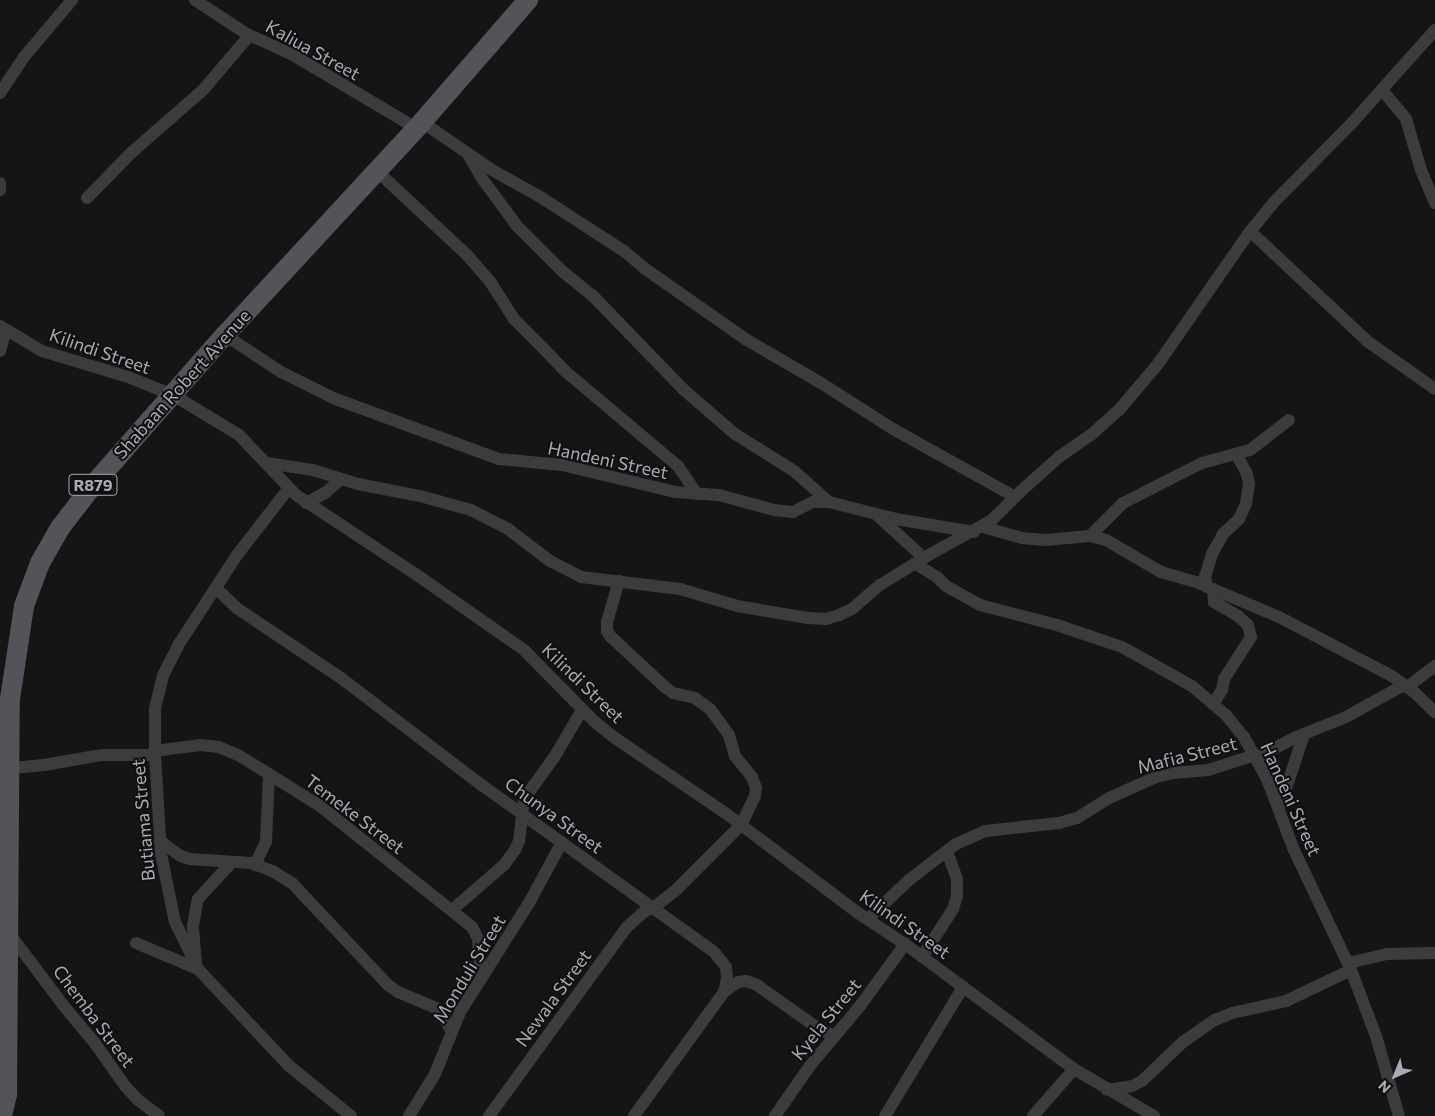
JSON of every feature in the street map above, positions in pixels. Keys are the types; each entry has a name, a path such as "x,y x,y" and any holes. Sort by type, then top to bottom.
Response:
{"main road":[{"name":"Shabaan Robert Avenue","path":"2,1116 7,1094 8,932 4,769 6,676 24,606 40,563 60,528 93,485 225,335 419,125 528,0"}],"street":[{"path":"0,92 24,57 72,0"},
{"name":"Kaliua Street","path":"195,0 250,36 293,55 467,153 624,251 644,268 746,340 821,383 893,430 1015,497"},
{"path":"267,463 313,470 341,479 471,510 508,529 550,561 568,572 596,580 618,580 680,588 737,606 808,618 826,619 839,616 852,609 880,585 978,529 1059,458 1091,435 1119,410 1158,364 1250,231 1274,202 1382,90 1435,30"},
{"path":"87,198 131,153 189,104 250,36"},
{"path":"1382,90 1406,119 1421,170 1435,203"},
{"path":"467,153 481,177 517,226 562,271 592,295 683,389 735,434 794,471 829,502"},
{"path":"377,171 467,255 491,284 514,319 565,371 678,466 697,494"},
{"path":"0,183 0,190"},
{"path":"1250,231 1367,341 1399,366 1435,389"},
{"path":"0,351 3,328"},
{"name":"Kilindi Street","path":"3,328 42,352 128,377 173,395 239,434 289,488 306,503 417,575 517,645 582,710 616,738 741,825 868,920 905,944 1074,1069 1154,1116"},
{"name":"Handeni Street","path":"225,335 281,372 326,394 482,454 512,462 562,465 675,492 719,495 792,512 813,502 829,502 876,514 978,529 1022,538 1045,540 1090,536"},
{"path":"1090,536 1122,503 1202,463 1250,450 1289,420"},
{"path":"1213,704 1222,690 1224,679 1251,637 1248,626 1238,616 1214,602 1205,577 1212,554 1223,534 1238,519 1246,504 1249,483 1247,474 1237,455"},
{"path":"306,503 325,493 341,479"},
{"name":"Butiama Street","path":"289,488 250,535 179,644 163,676 155,708 155,753 160,841 166,885 175,922 196,967 288,1065 351,1116"},
{"name":"Handeni Street","path":"876,514 946,586 980,605 1057,625 1122,647 1192,686 1226,715 1255,756 1267,779 1294,850 1349,966 1376,1036 1399,1116"},
{"path":"1090,536 1106,540 1168,575 1210,588 1295,625 1392,676 1435,712"},
{"name":"Newala Street","path":"489,1116 628,927 645,911 653,908 675,891 741,825 751,806 756,788 752,777 735,756 729,735 703,702 695,698 673,693 666,688 615,641 607,630 618,580"},
{"name":"Chunya Street","path":"216,588 238,609 341,678 500,798 714,952 726,967 727,980 724,992"},
{"name":"Mafia Street","path":"868,920 909,880 956,844 985,830 1059,823 1077,818 1118,794 1156,777 1173,773 1208,770 1234,764 1346,717 1406,686 1435,666"},
{"path":"452,910 504,865 515,850 519,841 522,804 529,790 555,756 582,710"},
{"path":"1279,810 1304,734"},
{"name":"Temeke Street","path":"4,769 102,755 155,753 200,745 219,747 240,756 320,806 472,927 478,939 481,979"},
{"path":"255,865 266,841 269,774"},
{"path":"500,798 529,790"},
{"path":"160,841 181,856 190,859 255,865 274,872 292,884 388,985 398,992 436,1008 447,1021 451,1031"},
{"name":"Monduli Street","path":"409,1116 435,1074 451,1031 529,903 562,842"},
{"path":"922,957 949,915 957,896 958,879 947,851"},
{"path":"136,943 196,967 196,944 193,926 198,899 231,863"},
{"name":"Chemba Street","path":"8,932 80,1027 94,1042 125,1086 138,1100 159,1116"},
{"name":"Kyela Street","path":"775,1116 824,1047 860,1006 905,944"},
{"path":"1107,1090 1132,1086 1142,1081 1183,1042 1215,1020 1232,1013 1293,998 1349,966 1386,954 1435,953"},
{"path":"634,1116 724,992 738,982 752,983 816,1027 834,1036"},
{"path":"885,1116 963,987"},
{"path":"816,1027 824,1047"},
{"path":"1033,1116 1074,1069"}]}
